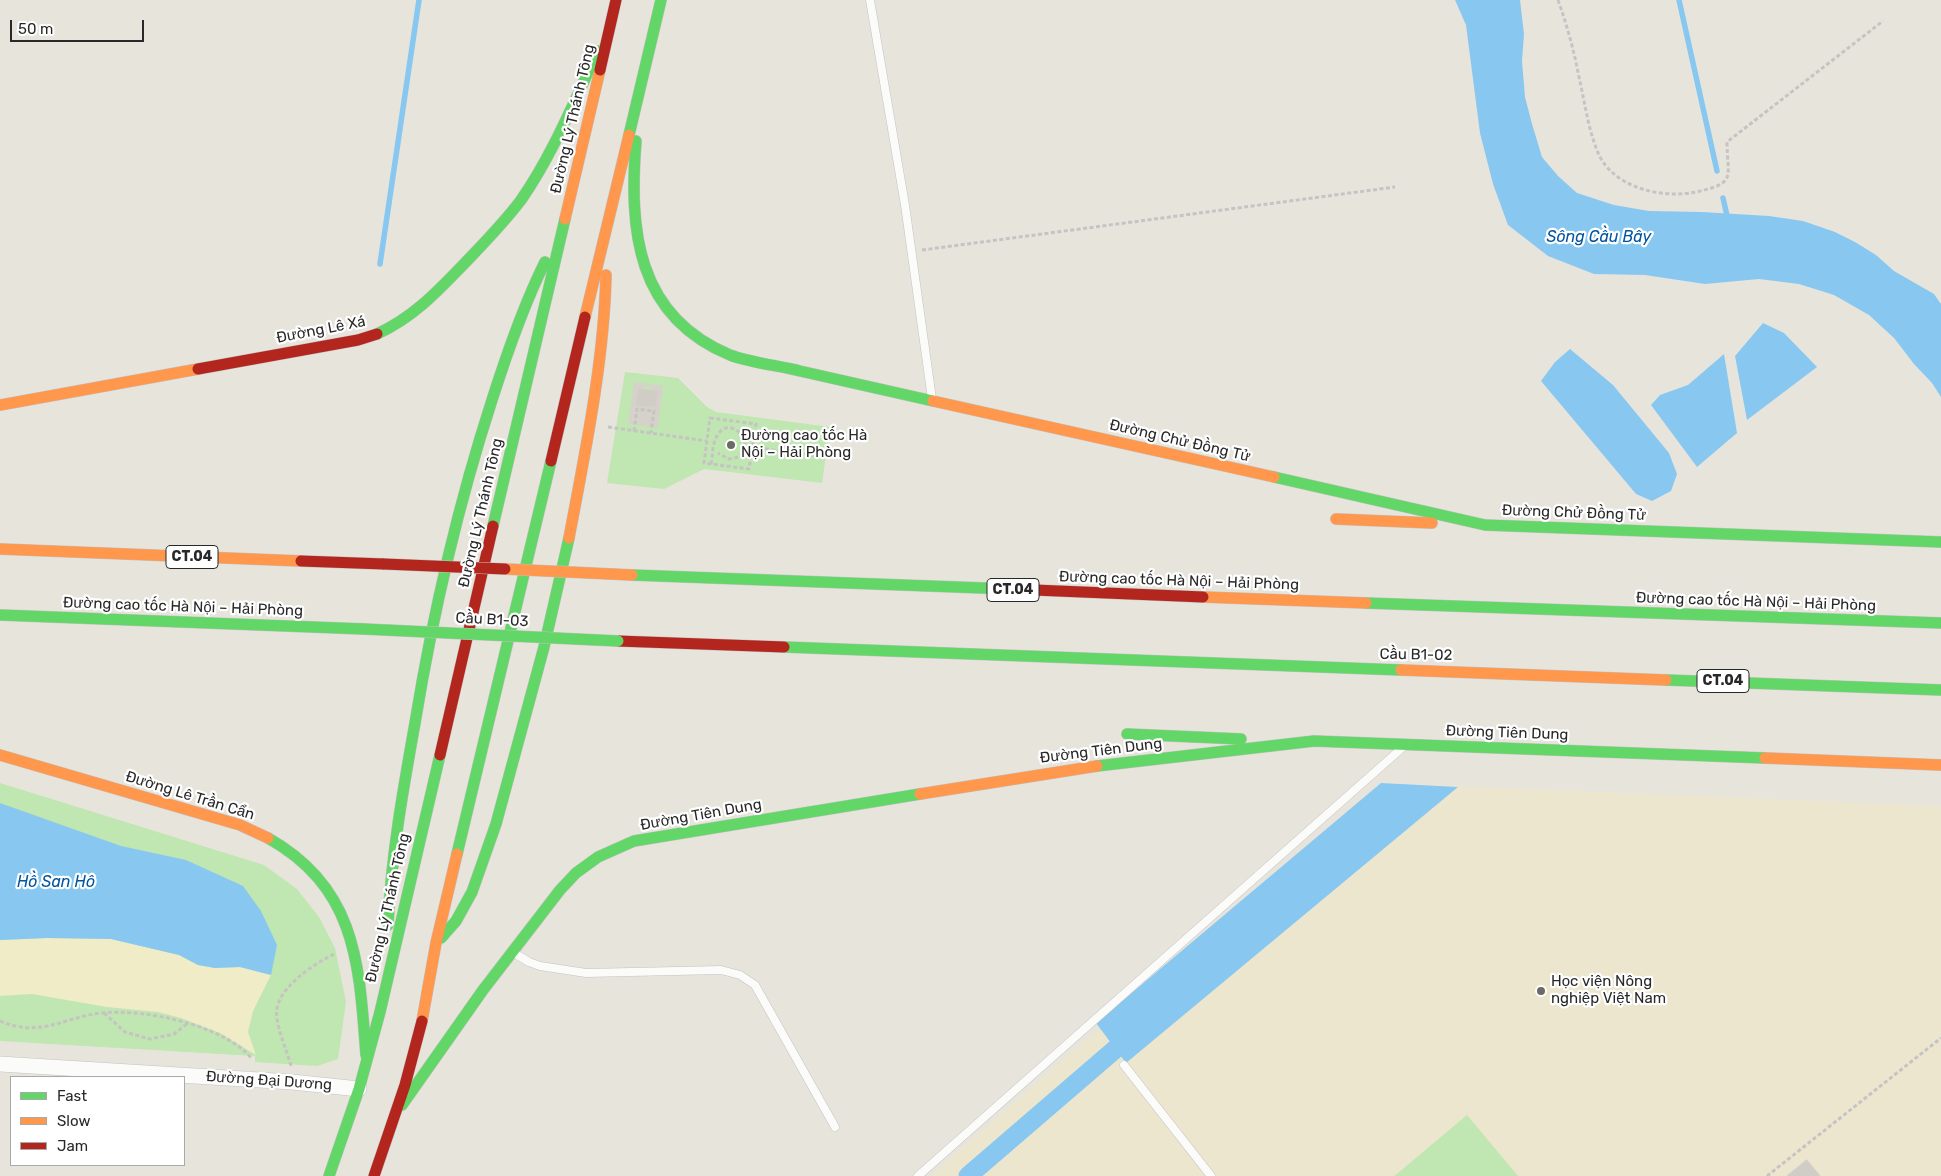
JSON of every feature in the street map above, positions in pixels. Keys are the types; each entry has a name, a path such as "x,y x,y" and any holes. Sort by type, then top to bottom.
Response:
{"main road":[{"name":"Đường Lý Thánh Tông","path":"329,1176 367,1060 616,0"},
{"path":"374,1176 397,1111 424,1014 436,943 661,0"},
{"name":"Đường Lê Xá","path":"0,405 358,340 374,336 406,320 432,297 508,217 528,189 556,139 610,26"},
{"name":"Đường Chử Đồng Tử","path":"642,81 632,204 634,232 639,255 647,276 670,313 685,328 704,341 731,355 1485,525 1941,542"},
{"path":"390,965 387,935 388,914 404,792 419,700 450,548 489,410 525,303 561,235"},
{"path":"436,943 456,921 472,892 496,824 544,648 566,554 581,476 605,320 606,295 603,248"},
{"path":"1336,519 1485,525"},
{"name":"Đường cao tốc Hà Nội – Hải Phòng","path":"0,549 632,576 1941,623"},
{"name":"Đường cao tốc Hà Nội – Hải Phòng","path":"0,616 364,630"},
{"name":"Cầu B1-03","path":"364,630 1326,668"},
{"name":"Cầu B1-02","path":"1326,668 1941,690"},
{"path":"1127,734 1314,741"},
{"name":"Đường Tiên Dung","path":"397,1111 512,952 560,890 576,872 598,857 634,841 1066,770 1314,741 1941,765"},
{"name":"Đường Lê Trần Cẩn","path":"0,755 240,825 260,832 293,853 321,881 339,910 348,930 358,969 367,1060"}],"street":[{"name":"Đường Đại Dương","path":"0,1064 319,1084 359,1089"}],"lane":[{"path":"870,0 911,251 933,401"},
{"path":"918,1176 1406,745"},
{"path":"512,952 540,966 586,973 720,970 740,975 755,985 835,1127"},
{"path":"1124,1065 1210,1176"}],"path":[{"path":"1558,0 1574,55 1591,131 1600,156 1613,172 1636,187 1649,192 1684,194 1710,189 1725,182 1729,170 1727,142 1883,21"},
{"path":"911,251 1395,187"},
{"path":"634,431 636,409 654,411 651,433"},
{"path":"710,418 756,424 749,469 704,463 707,441 710,418"},
{"path":"616,428 707,441"},
{"path":"711,464 715,442 719,433 724,430 734,429 742,434 745,444 742,453 738,457 729,459 718,453"},
{"path":"752,447 826,457"},
{"path":"292,1067 283,1044 276,1016 278,1003 282,995 310,968 338,951"},
{"path":"104,1013 125,1032 150,1039 174,1034 188,1023"},
{"path":"0,1021 20,1028 38,1028 104,1013 154,1015 188,1023 228,1040 247,1053 252,1059"},
{"path":"1767,1176 1941,1038"}],"shaded area":[{"path":"634,382 663,386 658,428 628,424","holes":["644,386 652,387 652,391 657,392 655,407 636,405 639,389 644,389"]},
{"name":"Học viện Nông nghiệp Việt Nam","path":"1381,783 1941,806 1941,1176 930,1176"}],"green space":[{"path":"625,372 678,378 707,407 716,412 830,427 822,483 704,469 664,489 607,483"},
{"path":"0,783 264,865 297,889 319,917 335,948 346,1002 338,1059 317,1066 255,1062 255,1056 0,1041"},
{"path":"1467,1115 1518,1176 1394,1176 1398,1173"}],"sand":[{"path":"47,938 111,939 179,955 198,965 215,968 240,967 271,975 253,1011 248,1032 256,1055 220,1033 181,1018 158,1012 107,1007 32,994 0,996 0,940"}],"water":[{"name":"Sông Cầu Bây","path":"1455,0 1520,0 1524,34 1522,61 1525,97 1532,124 1542,157 1558,176 1577,193 1614,205 1649,211 1769,216 1803,221 1835,232 1855,242 1876,255 1894,271 1934,294 1941,304 1941,397 1932,383 1894,338 1869,315 1834,295 1799,284 1759,279 1705,284 1645,275 1594,274 1548,256 1508,225 1493,184 1480,133 1466,25"},
{"path":"1763,323 1784,333 1817,367 1747,420 1735,356"},
{"path":"1570,349 1613,385 1669,453 1677,474 1671,491 1652,501 1636,494 1541,381 1555,362"},
{"path":"1724,354 1737,433 1697,467 1651,405 1660,395 1688,385"},
{"path":"1381,783 1458,787 1126,1063 1096,1023"},
{"name":"Hồ San Hô","path":"0,803 121,846 186,860 243,886 261,911 277,945 271,975 240,967 215,968 198,965 179,955 111,939 47,938 0,940"}],"building":[{"path":"639,389 658,391 655,407 636,405"},
{"path":"1807,1160 1820,1176 1787,1176"}],"waterway":[{"path":"380,264 419,0"},
{"path":"1679,0 1717,171"},
{"path":"1723,198 1728,220"},
{"path":"968,1176 1134,1033"}],"traffic: fast":[{"path":"629,135 661,0"},
{"path":"377,334 390,328 412,313 433,295 485,242 514,209 533,182 553,146 598,51"},
{"path":"636,141 634,174 638,238 645,267 657,294 675,318 699,338 730,355 933,401"},
{"path":"493,526 565,219"},
{"path":"388,925 392,874 402,798 422,682 447,560 468,479 498,382 523,313 545,262"},
{"path":"457,854 551,461"},
{"path":"1274,477 1485,525 1941,542"},
{"path":"441,938 456,921 472,892 496,824 544,647 569,538"},
{"path":"632,575 1010,589"},
{"path":"1366,603 1941,623"},
{"path":"0,615 364,629"},
{"path":"364,629 618,641"},
{"path":"784,647 1401,670"},
{"path":"1666,680 1941,690"},
{"path":"1127,734 1241,739"},
{"path":"1097,766 1314,741 1765,758"},
{"path":"329,1176 359,1089 380,1012 440,755"},
{"path":"402,1105 483,990 560,890 576,873 598,857 634,841 920,794"},
{"path":"268,838 297,858 320,880 336,905 348,931 360,990 366,1055"}],"traffic: slow":[{"path":"565,219 600,70"},
{"path":"585,317 629,135"},
{"path":"569,538 598,374 606,275"},
{"path":"0,405 198,369"},
{"path":"933,401 1274,477"},
{"path":"1336,519 1432,523"},
{"path":"0,549 301,561"},
{"path":"505,569 632,575"},
{"path":"1203,597 1366,603"},
{"path":"1401,670 1666,680"},
{"path":"0,755 240,825 268,838"},
{"path":"1765,758 1941,765"},
{"path":"920,794 1097,766"},
{"path":"422,1021 436,943 457,854"}],"traffic: jam":[{"path":"600,70 616,0"},
{"path":"551,461 585,317"},
{"path":"198,369 358,340 377,334"},
{"path":"440,755 493,526"},
{"path":"301,561 384,564"},
{"path":"384,564 505,569"},
{"path":"1010,589 1203,597"},
{"path":"618,641 784,647"},
{"path":"374,1176 405,1085 422,1021"}],"place":[{"name":"Đường cao tốc Hà Nội – Hải Phòng","path":"731,445"},
{"name":"Học viện Nông nghiệp Việt Nam","path":"1541,991"}]}
